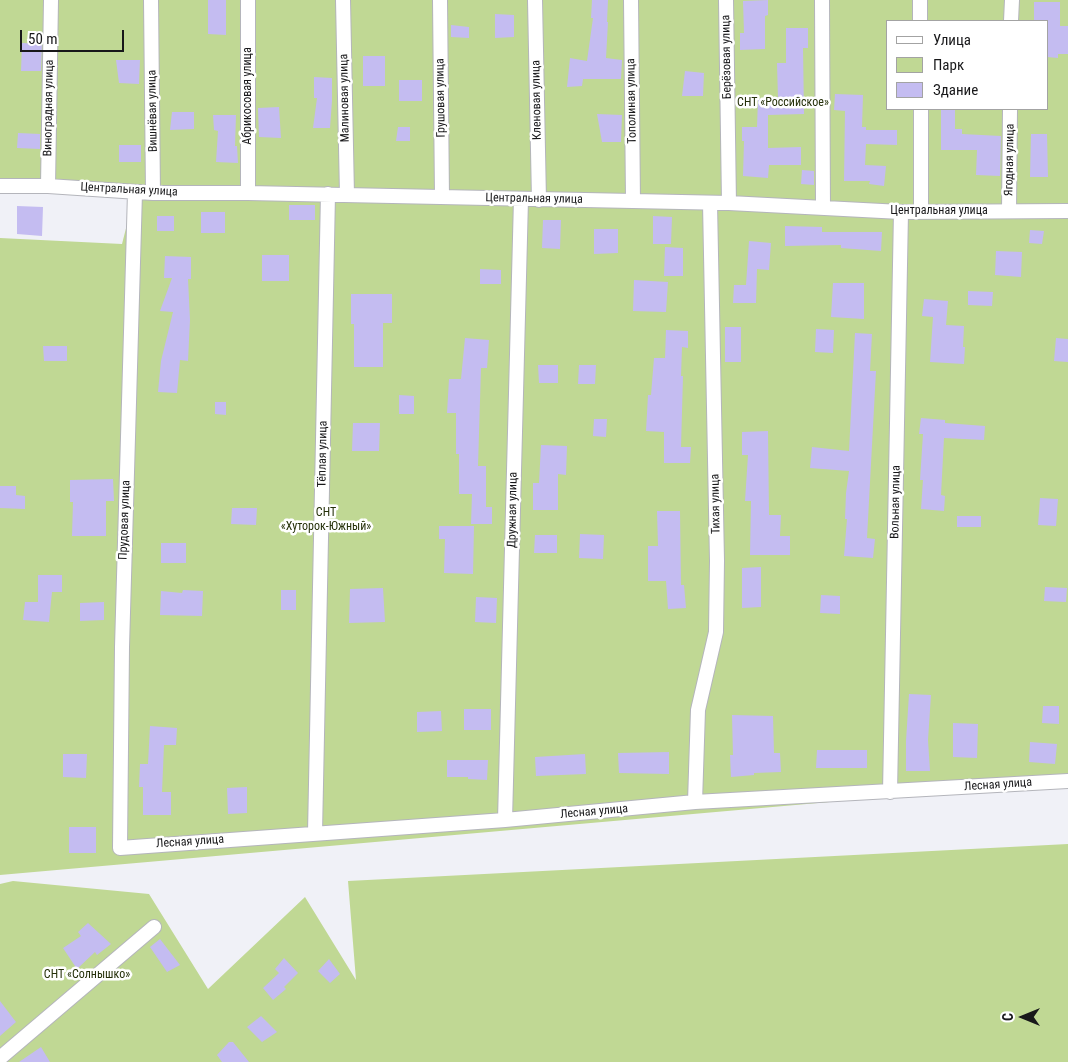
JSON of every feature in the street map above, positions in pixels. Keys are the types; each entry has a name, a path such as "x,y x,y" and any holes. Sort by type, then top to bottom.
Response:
{"street":[{"name":"Виноградная улица","path":"48,186 51,0"},
{"name":"Вишнёвая улица","path":"152,0 154,193"},
{"name":"Абрикосовая улица","path":"248,0 248,193"},
{"name":"Малиновая улица","path":"343,0 347,196"},
{"name":"Грушовая улица","path":"440,0 442,197"},
{"name":"Кленовая улица","path":"535,0 539,200"},
{"name":"Тополиная улица","path":"631,0 633,201"},
{"name":"Берёзовая улица","path":"726,0 729,203"},
{"path":"822,0 823,207"},
{"path":"920,0 920,20"},
{"path":"1011,20 1012,0"},
{"path":"921,110 921,212"},
{"name":"Ягодная улица","path":"1009,211 1010,110"},
{"name":"Центральная улица","path":"0,186 48,186 154,193 328,194 347,196 729,203 901,212 1068,211"},
{"name":"Прудовая улица","path":"120,848 122,647 135,192"},
{"name":"Тёплая улица","path":"314,833 328,194"},
{"name":"Дружная улица","path":"505,820 521,199"},
{"name":"Тихая улица","path":"695,802 698,710 716,632 710,203"},
{"name":"Вольная улица","path":"890,792 901,212"},
{"name":"Лесная улица","path":"120,848 505,820 695,802 1068,781"},
{"path":"0,1058 154,927"}],"green space":[{"name":"СНТ «Хуторок-Южный»","path":"0,0 1068,0 1068,781 0,875 0,238 122,244 135,193 0,186"},
{"name":"СНТ «Солнышко»","path":"1068,844 1068,1062 0,1062 0,884 13,881 149,894 208,989 305,897 356,980 348,881"}],"building":[{"path":"208,0 226,0 226,35 208,34"},
{"path":"592,0 608,0 606,58 622,60 621,79 583,79 582,86 567,87 570,58 587,61 593,18 591,18"},
{"path":"768,0 768,15 765,16 765,49 740,50 740,33 744,33 743,1"},
{"path":"1034,2 1060,2 1060,26 1068,26 1068,54 1058,54 1058,58 1048,57 1048,20 1034,20"},
{"path":"495,14 514,15 514,37 495,38"},
{"path":"451,25 469,27 469,38 451,37"},
{"path":"786,28 808,28 808,48 803,48 804,114 768,115 768,148 801,147 801,165 769,165 768,178 743,176 744,141 742,141 742,127 757,127 758,99 778,99 777,63 786,63"},
{"path":"22,43 42,44 41,71 21,71"},
{"path":"363,56 385,56 385,86 363,86"},
{"path":"116,60 140,60 139,84 119,83"},
{"path":"685,71 704,73 703,96 682,96"},
{"path":"314,77 332,78 330,128 313,128 317,98 314,98"},
{"path":"399,80 422,80 422,101 399,101"},
{"path":"835,94 863,95 862,127 866,127 866,130 897,130 897,145 866,144 865,165 886,166 884,186 869,184 870,181 844,181 845,111 834,110"},
{"path":"279,107 281,138 259,137 258,108"},
{"path":"941,110 955,110 955,129 962,129 962,134 1001,136 1000,176 976,175 977,150 941,150"},
{"path":"172,112 194,112 194,129 170,130"},
{"path":"597,114 622,115 621,142 602,142"},
{"path":"213,115 236,115 235,146 237,146 238,163 216,162 218,131 214,130"},
{"path":"398,127 410,127 410,141 396,141"},
{"path":"18,133 40,134 40,149 17,148"},
{"path":"1031,134 1047,134 1048,177 1030,177"},
{"path":"119,145 141,145 141,162 119,162"},
{"path":"802,170 814,171 814,185 801,184"},
{"path":"289,205 315,205 315,220 289,220"},
{"path":"17,206 43,207 42,236 17,234"},
{"path":"201,212 225,212 225,233 201,233"},
{"path":"157,216 174,216 174,231 157,231"},
{"path":"653,216 672,217 671,244 653,244"},
{"path":"543,220 561,220 560,249 542,248"},
{"path":"785,226 822,227 822,232 882,232 881,251 841,248 841,245 785,246"},
{"path":"594,229 618,229 618,253 594,254"},
{"path":"1030,230 1044,231 1042,244 1029,243"},
{"path":"749,241 771,243 769,270 757,269 756,303 733,303 734,285 746,285"},
{"path":"665,247 683,248 683,276 664,276"},
{"path":"996,251 1022,252 1021,277 995,275"},
{"path":"262,255 289,255 289,281 262,281"},
{"path":"165,256 191,257 191,279 188,279 190,320 188,361 180,360 177,393 158,392 161,361 173,312 160,311 172,278 164,278"},
{"path":"480,269 501,270 501,284 480,284"},
{"path":"634,280 668,282 666,312 633,311"},
{"path":"833,283 864,283 864,319 831,317"},
{"path":"968,291 993,292 992,306 968,305"},
{"path":"351,294 392,294 392,323 383,323 383,367 354,367 354,324 351,324"},
{"path":"924,299 948,301 946,325 964,326 964,364 930,362 933,317 922,316"},
{"path":"725,327 741,327 741,362 725,362"},
{"path":"816,329 834,330 833,353 815,352"},
{"path":"666,330 688,331 688,348 682,347 681,447 691,447 690,463 664,463 664,432 646,431 648,395 651,395 654,358 665,358"},
{"path":"855,333 872,334 870,371 876,371 867,538 875,539 873,558 844,556 847,519 845,519 846,493 849,471 810,468 812,447 849,451"},
{"path":"465,338 489,340 487,368 481,368 478,466 486,466 486,507 492,507 492,524 471,524 472,494 459,494 459,454 456,454 456,413 447,413 449,379 461,379"},
{"path":"1056,338 1068,339 1068,362 1054,361"},
{"path":"43,346 67,346 67,361 44,361"},
{"path":"538,365 558,365 558,383 539,383"},
{"path":"579,365 596,365 595,384 578,384"},
{"path":"399,395 414,396 414,414 399,414"},
{"path":"215,402 226,402 226,415 215,414"},
{"path":"921,418 945,420 945,423 985,426 984,440 944,438 941,495 945,496 944,511 921,509 923,480 920,480 923,434 919,434"},
{"path":"594,419 607,419 606,437 593,436"},
{"path":"353,423 380,423 379,451 352,451"},
{"path":"768,431 769,515 781,515 780,536 790,536 790,555 750,555 751,501 745,501 748,455 742,455 742,432"},
{"path":"541,445 567,446 566,475 558,474 558,510 533,510 533,483 539,483"},
{"path":"113,479 114,501 106,501 106,536 72,536 73,502 70,502 70,480"},
{"path":"0,486 16,486 16,495 25,496 25,509 0,508"},
{"path":"1040,498 1058,499 1056,526 1038,525"},
{"path":"232,508 257,508 256,525 231,524"},
{"path":"657,511 680,511 681,585 684,585 686,608 668,609 666,581 648,581 648,546 658,546"},
{"path":"957,516 981,516 981,527 957,527"},
{"path":"439,526 474,526 473,574 444,573 445,539 439,539"},
{"path":"580,534 604,535 603,559 579,558"},
{"path":"535,535 557,535 557,553 534,553"},
{"path":"161,543 186,543 186,563 161,563"},
{"path":"761,567 761,607 742,608 742,568"},
{"path":"38,575 62,575 62,592 52,592 49,622 23,620 25,602 38,602"},
{"path":"1045,587 1067,588 1066,602 1044,601"},
{"path":"383,588 385,622 349,623 350,589"},
{"path":"183,590 203,591 202,616 160,615 161,591 182,593"},
{"path":"281,590 296,590 296,610 281,610"},
{"path":"821,595 840,596 840,614 820,613"},
{"path":"476,597 497,598 496,623 475,622"},
{"path":"104,602 104,620 80,621 80,603"},
{"path":"909,694 931,695 928,740 930,771 906,771"},
{"path":"1043,706 1059,706 1059,724 1042,723"},
{"path":"464,709 491,709 491,730 464,730"},
{"path":"441,711 442,731 417,732 417,712"},
{"path":"732,715 773,716 774,753 780,753 781,772 754,773 754,775 731,777 730,755 733,755"},
{"path":"953,723 978,724 977,758 953,757"},
{"path":"150,726 177,728 176,745 164,745 162,792 171,792 171,815 143,815 143,787 139,787 140,764 148,764"},
{"path":"1030,742 1057,744 1055,764 1029,762"},
{"path":"817,750 867,750 867,768 816,768"},
{"path":"669,752 669,774 619,773 618,753"},
{"path":"63,754 87,754 86,778 63,777"},
{"path":"585,754 586,774 536,776 535,757"},
{"path":"447,760 488,760 487,780 468,779 468,777 447,777"},
{"path":"247,787 247,813 228,814 227,788"},
{"path":"69,827 96,827 96,853 69,853"},
{"path":"88,923 111,944 97,955 95,952 77,969 63,948 81,936 78,932"},
{"path":"160,939 180,965 167,972 150,947"},
{"path":"284,958 298,973 284,987 286,989 273,1000 263,988 279,973 275,969"},
{"path":"329,959 340,974 330,983 318,971"},
{"path":"0,1001 16,1022 0,1036"},
{"path":"261,1016 277,1032 262,1042 247,1027"},
{"path":"229,1042 233,1042 249,1062 222,1062 217,1055"},
{"path":"41,1047 50,1062 19,1062"}],"park label":[{"name":"СНТ «Российское»","path":"783,103"}]}
